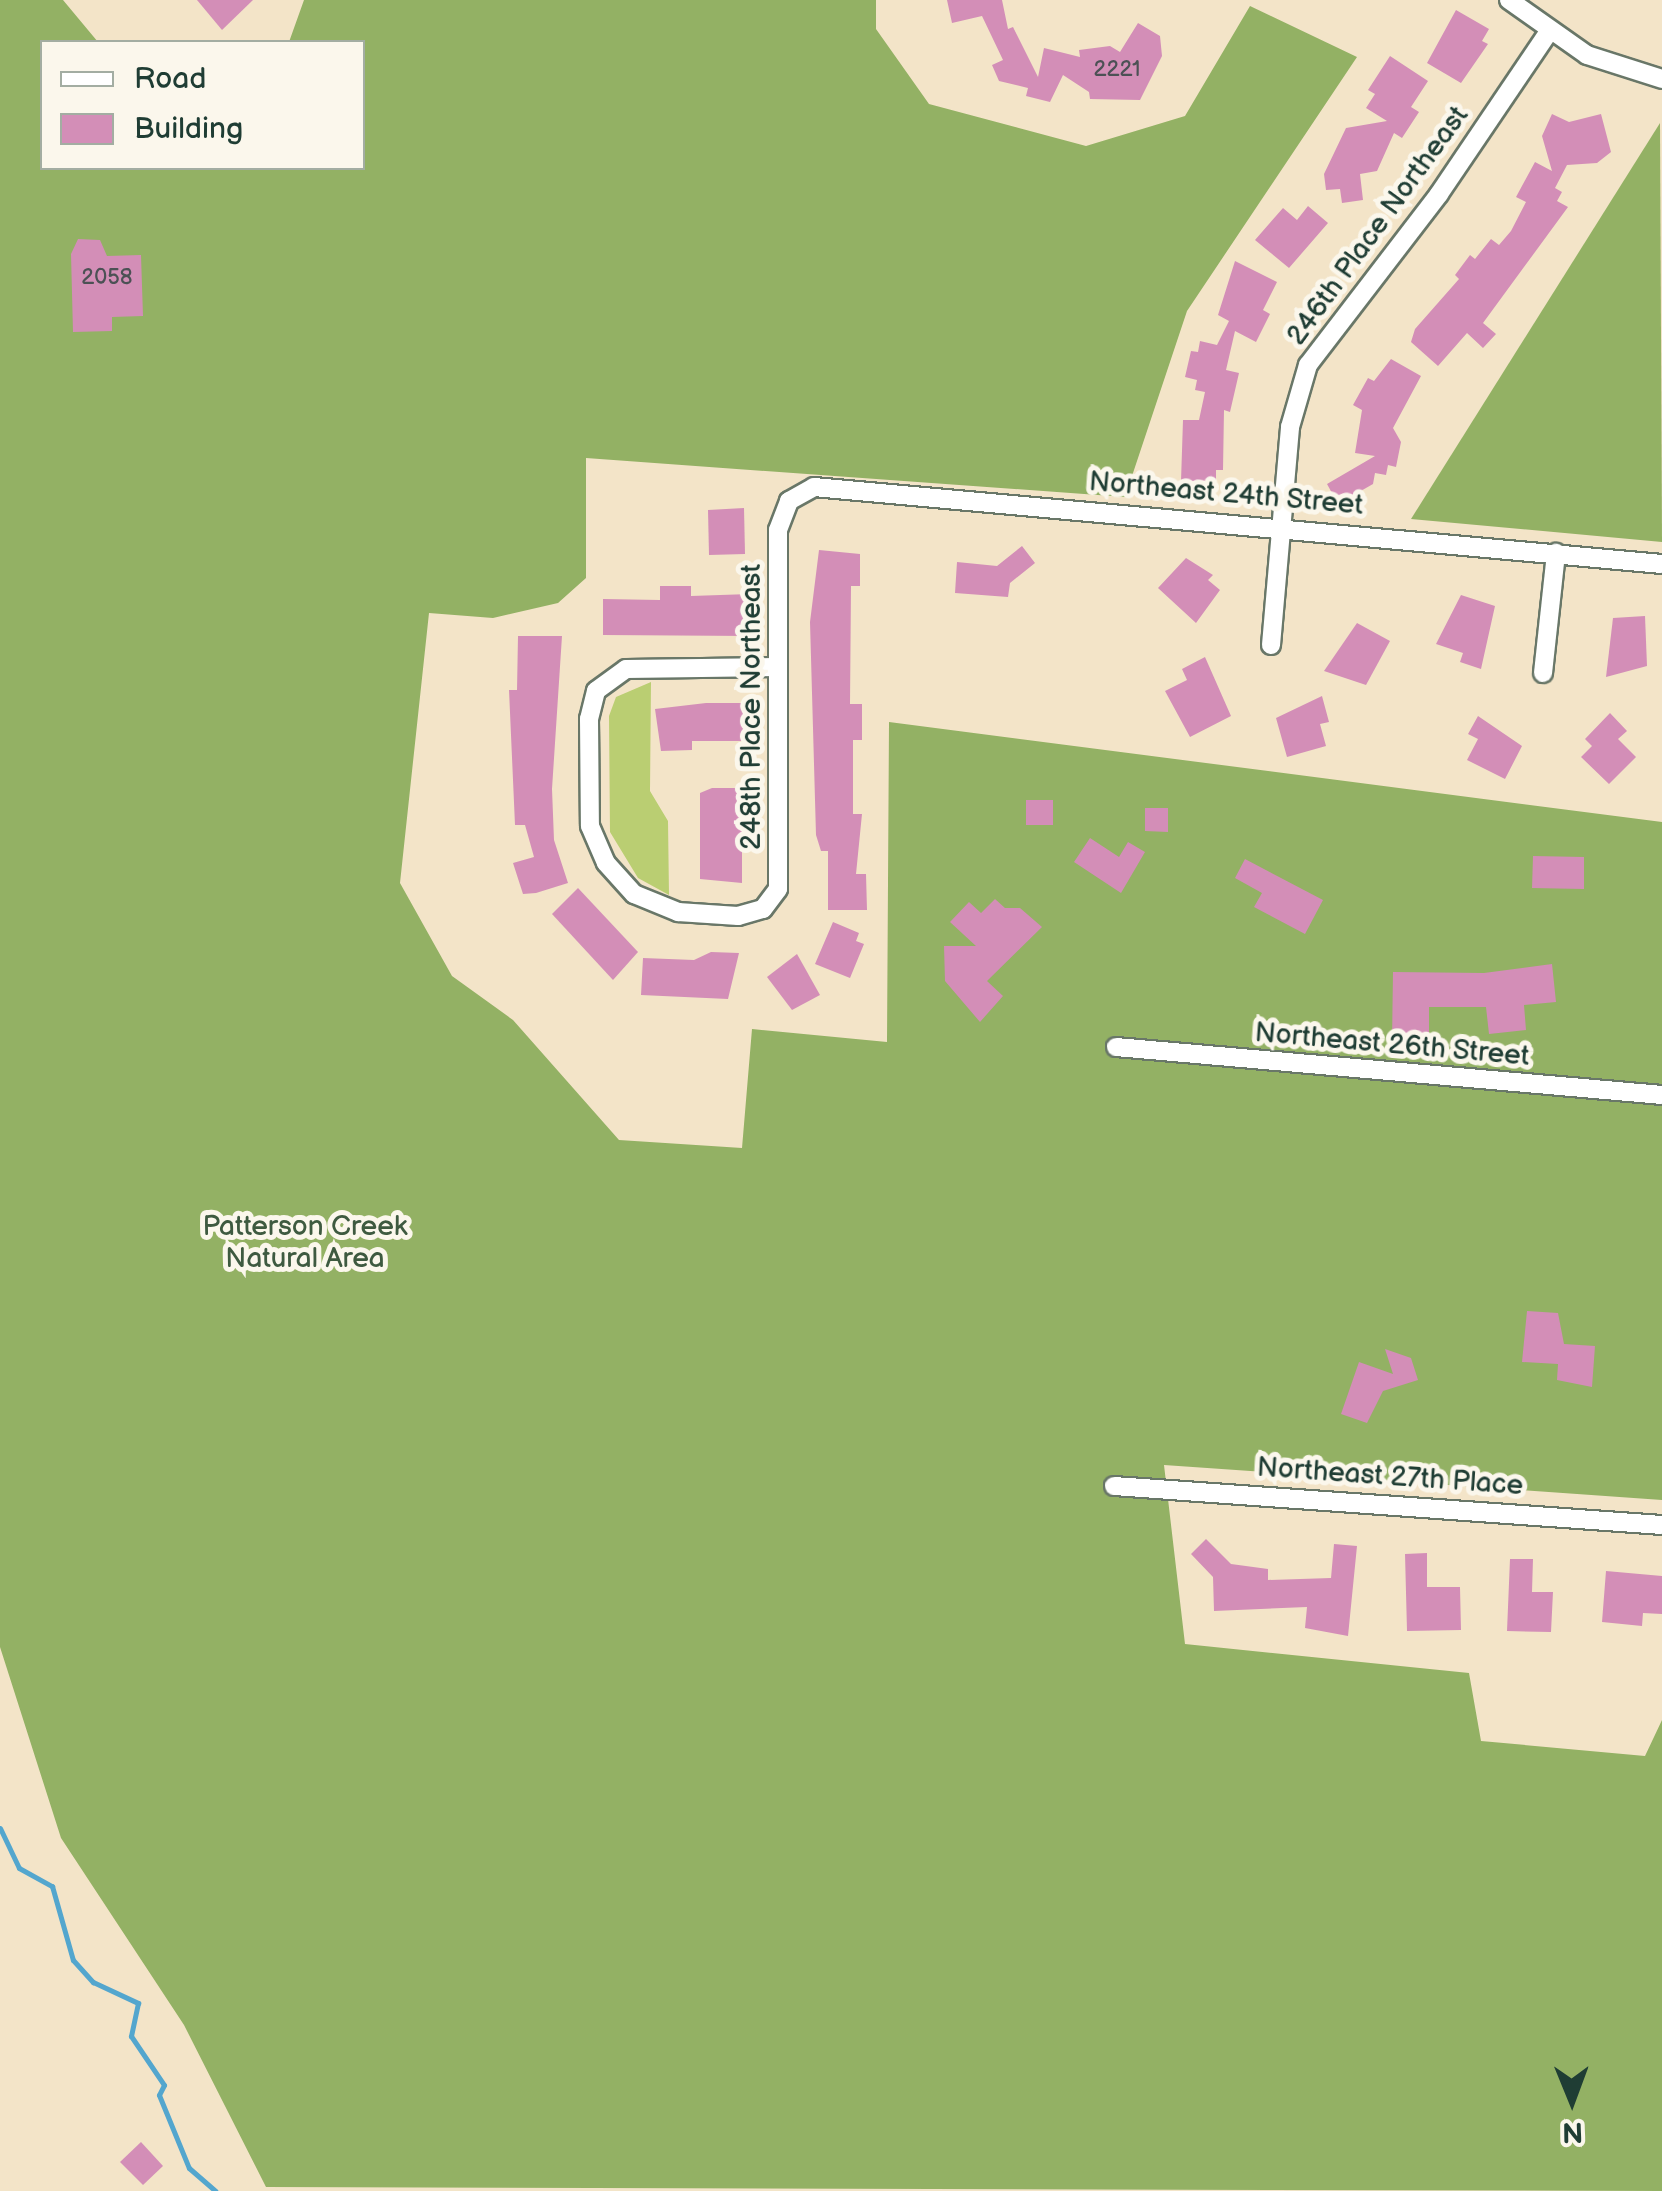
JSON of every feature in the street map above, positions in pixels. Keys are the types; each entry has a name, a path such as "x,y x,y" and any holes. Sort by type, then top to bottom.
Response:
{"street":[{"path":"1509,0 1548,33 1587,55 1662,78"},
{"name":"246th Place Northeast","path":"1271,645 1290,428 1308,366 1440,194 1548,33"},
{"name":"Northeast 24th Street","path":"788,501 828,485 1662,564"},
{"name":"248th Place Northeast","path":"777,667 626,669 605,680 590,719 590,826 606,863 634,894 660,908 738,916 762,909 778,888 778,530 788,501"},
{"path":"1543,673 1556,553"},
{"name":"Northeast 26th Street","path":"1116,1047 1662,1095"},
{"name":"Northeast 27th Place","path":"1114,1486 1662,1525"}],"green space":[{"name":"Patterson Creek Natural Area","path":"0,0 63,0 96,40 40,40 40,170 365,170 365,40 290,40 304,0 876,0 876,29 929,104 1086,146 1185,116 1250,6 1357,57 1187,311 1125,497 586,458 586,578 558,603 493,618 429,613 400,883 452,976 513,1020 619,1140 742,1148 752,1029 887,1042 889,722 1662,822 1662,1500 1164,1465 1185,1644 1469,1673 1481,1741 1645,1756 1662,1720 1662,2191 266,2187 184,2025 61,1838 0,1647"},
{"path":"1660,123 1662,542 1411,519"},
{"path":"651,682 650,791 668,821 669,895 638,878 610,832 609,716 616,697"}],"building":[{"path":"197,0 253,0 222,30"},
{"path":"947,0 1002,0 1008,29 1013,27 1038,77 1044,48 1080,57 1079,50 1110,46 1120,52 1138,23 1160,36 1162,56 1140,100 1090,99 1089,92 1063,75 1050,102 1026,96 1028,88 999,81 992,65 1003,60 982,16 952,23"},
{"path":"1456,10 1489,29 1482,41 1488,44 1461,83 1427,63"},
{"path":"1390,56 1428,81 1411,107 1419,112 1402,138 1394,133 1377,171 1360,174 1363,200 1342,203 1340,189 1326,190 1324,174 1346,128 1387,121 1366,108 1375,94 1368,90"},
{"path":"1552,114 1569,122 1601,114 1611,152 1597,163 1567,165 1555,188 1562,192 1557,201 1568,207 1483,323 1496,334 1483,348 1467,333 1438,366 1411,342 1415,329 1459,279 1455,275 1470,255 1475,259 1491,239 1499,245 1511,231 1526,202 1516,197 1535,162 1552,171 1542,136"},
{"path":"1308,206 1328,223 1289,268 1255,240 1283,208 1297,220"},
{"path":"78,239 100,240 107,256 141,255 143,316 112,317 112,331 73,332 71,254"},
{"path":"1235,261 1277,282 1263,310 1270,314 1256,342 1235,331 1226,370 1239,373 1230,412 1224,410 1223,470 1216,470 1216,482 1181,481 1183,420 1199,420 1205,392 1195,390 1197,380 1185,377 1191,351 1198,352 1200,341 1217,345 1229,321 1218,315"},
{"path":"1391,359 1421,376 1393,428 1401,442 1396,467 1388,465 1386,475 1375,473 1373,484 1338,504 1327,484 1375,456 1355,453 1362,410 1353,405 1368,378 1374,381"},
{"path":"744,508 745,554 709,555 708,510"},
{"path":"1022,546 1035,563 1010,583 1008,597 955,593 957,562 997,566"},
{"path":"819,550 860,554 860,586 851,586 850,704 862,704 862,740 853,740 853,814 862,814 856,874 866,874 867,910 828,910 828,851 821,851 816,835 810,622"},
{"path":"1186,558 1213,575 1208,580 1220,590 1196,623 1158,588"},
{"path":"660,586 691,586 691,596 750,594 751,636 603,635 603,599 660,600"},
{"path":"1461,595 1495,606 1481,669 1460,662 1463,653 1436,644"},
{"path":"1645,616 1647,666 1606,677 1613,618"},
{"path":"1357,623 1390,641 1366,685 1324,671"},
{"path":"518,636 562,636 552,789 554,840 568,883 523,894 513,863 534,857 525,825 515,825 509,690 517,690"},
{"path":"1205,657 1231,716 1190,737 1165,691 1187,680 1182,669"},
{"path":"1322,696 1329,722 1320,724 1326,746 1287,757 1276,718"},
{"path":"752,703 752,741 692,741 692,750 661,751 655,709"},
{"path":"1610,713 1627,731 1618,739 1636,757 1609,784 1581,757 1592,746 1585,739"},
{"path":"1478,716 1522,746 1505,779 1467,760 1478,739 1468,734"},
{"path":"712,788 742,788 742,883 700,879 700,793"},
{"path":"1026,800 1053,800 1053,825 1026,825"},
{"path":"1145,808 1168,808 1168,832 1145,831"},
{"path":"1090,838 1119,857 1128,842 1145,852 1121,893 1074,862"},
{"path":"1533,856 1584,857 1584,889 1532,888"},
{"path":"1245,859 1323,900 1305,934 1254,907 1262,893 1235,878"},
{"path":"578,888 638,952 613,980 552,914"},
{"path":"995,899 1005,908 1020,908 1042,927 987,981 1003,996 980,1022 945,981 944,946 976,946 950,922 969,902 981,913"},
{"path":"833,922 859,933 856,941 864,944 850,978 815,964"},
{"path":"711,952 739,953 728,999 641,995 643,958 694,960"},
{"path":"797,954 820,995 792,1010 767,977"},
{"path":"1552,964 1556,1002 1524,1005 1526,1030 1489,1034 1486,1007 1429,1007 1429,1042 1392,1042 1393,972 1484,973"},
{"path":"1527,1311 1558,1313 1564,1344 1595,1346 1592,1387 1557,1380 1558,1364 1522,1362"},
{"path":"1385,1349 1411,1358 1418,1380 1383,1391 1367,1423 1341,1414 1359,1362 1393,1374"},
{"path":"1206,1539 1231,1564 1268,1569 1268,1580 1331,1578 1334,1544 1357,1546 1348,1636 1305,1628 1307,1607 1214,1611 1213,1577 1191,1554"},
{"path":"1427,1553 1427,1587 1460,1587 1461,1630 1407,1631 1405,1554"},
{"path":"1510,1559 1533,1559 1532,1592 1553,1592 1551,1632 1507,1631"},
{"path":"1606,1571 1662,1576 1662,1614 1643,1613 1642,1626 1602,1622"},
{"path":"141,2142 163,2166 143,2185 120,2162"}],"waterway":[{"path":"0,1828 19,1868 52,1886 73,1960 93,1982 138,2003 131,2036 164,2085 159,2095 189,2168 215,2191"}]}
